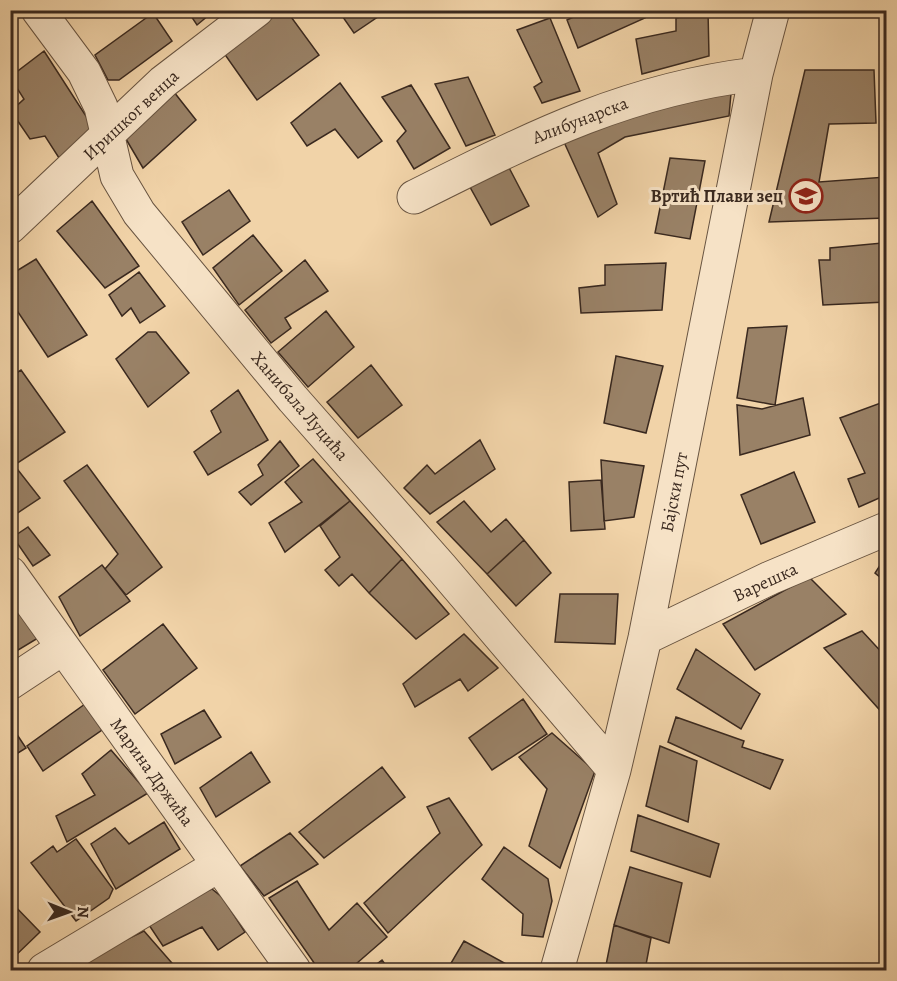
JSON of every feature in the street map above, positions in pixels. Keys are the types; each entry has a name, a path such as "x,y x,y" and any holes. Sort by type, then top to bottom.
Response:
{"street":[{"name":"Ханибала Луцића","path":"38,10 84,72 101,107 117,177 139,213 293,399 441,567 614,770"},
{"name":"Иришког венца","path":"10,227 107,138 163,82 257,10"},
{"name":"Бајски пут","path":"557,970 614,770 645,638 756,74 773,10"},
{"name":"Алибунарска","path":"414,197 526,141 598,110 667,89 756,74"},
{"name":"Варешка","path":"645,638 770,578 886,529"},
{"name":"Марина Држића","path":"10,573 294,970"},
{"path":"10,683 63,648"},
{"path":"44,970 219,865"}],"building":[{"path":"187,10 215,10 197,25"},
{"path":"271,10 286,10 319,55 257,100 221,49"},
{"path":"338,10 379,10 382,14 354,33"},
{"path":"588,10 641,10 645,18 578,48 567,20"},
{"path":"708,11 709,56 642,74 636,39 676,31 676,18"},
{"path":"153,13 172,41 119,80 108,80 95,55"},
{"path":"550,18 580,91 542,103 534,87 542,82 517,30"},
{"path":"44,51 95,130 59,158 45,136 30,139 11,111 24,99 10,77"},
{"path":"805,70 874,70 876,123 829,124 819,182 886,177 886,218 769,222"},
{"path":"468,77 495,135 466,146 435,84"},
{"path":"732,82 729,116 625,137 598,153 617,204 598,217 559,131"},
{"path":"340,83 382,141 358,158 335,129 307,146 291,123"},
{"path":"411,85 450,148 414,169 397,141 406,131 382,97"},
{"path":"170,87 196,120 143,168 123,134"},
{"path":"670,158 705,161 690,239 655,233"},
{"path":"505,160 529,206 491,225 465,178"},
{"path":"229,190 250,221 203,255 182,222"},
{"path":"92,201 139,266 105,288 57,231"},
{"path":"253,235 282,271 239,305 213,268"},
{"path":"882,243 886,302 823,305 819,260 830,260 830,248"},
{"path":"36,259 87,335 48,357 10,300 10,275"},
{"path":"305,260 328,291 285,318 291,328 271,343 245,310"},
{"path":"666,263 662,310 581,313 579,288 605,285 605,265"},
{"path":"139,272 165,306 140,323 131,308 122,316 109,295"},
{"path":"326,311 354,347 308,387 278,352"},
{"path":"787,326 775,405 737,398 748,328"},
{"path":"148,332 156,332 189,373 148,407 116,359"},
{"path":"616,356 663,366 646,433 604,423"},
{"path":"371,365 402,405 358,438 327,402"},
{"path":"21,370 65,432 16,464 10,455 10,377"},
{"path":"238,390 268,440 208,475 194,452 221,432 211,411"},
{"path":"803,398 810,435 740,455 737,405 762,409"},
{"path":"886,401 886,495 859,507 848,479 865,473 840,418"},
{"path":"480,440 495,469 430,514 404,488 427,465 435,474"},
{"path":"280,441 299,466 251,505 239,492 263,475 258,465"},
{"path":"313,459 350,501 285,552 269,523 302,502 285,482"},
{"path":"601,460 644,466 634,517 604,521"},
{"path":"87,465 162,567 126,595 105,569 118,554 64,481"},
{"path":"18,470 40,498 10,518 10,474"},
{"path":"794,472 815,522 761,544 741,495"},
{"path":"601,480 605,529 571,531 569,482"},
{"path":"350,501 402,559 369,593 352,574 339,586 325,570 340,557 320,526"},
{"path":"464,501 491,532 506,519 524,540 487,574 437,522"},
{"path":"28,527 50,555 33,566 13,537"},
{"path":"524,540 551,573 516,606 487,574"},
{"path":"886,556 886,582 875,573"},
{"path":"402,559 449,614 416,639 369,593"},
{"path":"102,565 130,601 80,636 59,597"},
{"path":"809,577 846,614 755,670 723,624"},
{"path":"560,594 618,594 615,644 555,642"},
{"path":"10,599 38,638 10,655"},
{"path":"163,624 197,668 135,714 103,670"},
{"path":"862,631 886,657 886,717 824,648"},
{"path":"464,634 498,668 468,691 460,679 415,707 403,684"},
{"path":"696,649 760,694 741,729 677,689"},
{"path":"523,699 547,734 492,770 469,738"},
{"path":"85,704 102,730 43,771 27,746"},
{"path":"204,710 221,737 175,764 161,734"},
{"path":"676,717 744,741 742,747 783,760 770,789 668,742"},
{"path":"10,724 26,748 10,758"},
{"path":"552,733 595,771 560,868 529,846 547,789 519,757"},
{"path":"660,746 697,761 688,822 646,806"},
{"path":"111,750 148,793 67,842 56,816 95,795 82,774"},
{"path":"251,752 270,782 216,817 200,788"},
{"path":"382,767 405,797 324,858 299,832"},
{"path":"449,798 482,845 388,933 364,903 440,833 427,807"},
{"path":"638,815 719,844 710,877 631,851"},
{"path":"164,822 180,849 116,889 91,844 115,828 129,844"},
{"path":"290,833 318,864 264,896 240,866"},
{"path":"76,839 113,889 109,898 76,921 31,863 53,846 57,852"},
{"path":"504,847 548,879 552,901 543,937 522,935 523,914 482,879"},
{"path":"630,867 682,883 669,943 614,925"},
{"path":"297,881 329,930 357,903 387,937 349,970 319,970 269,898"},
{"path":"212,889 223,898 245,932 218,950 202,927 163,946 149,925 198,894"},
{"path":"10,901 40,932 13,958 10,955"},
{"path":"614,925 651,938 645,970 605,970"},
{"path":"144,931 178,970 63,970"},
{"path":"464,941 517,970 447,970"},
{"path":"382,960 389,970 369,970"}],"place":[{"name":"Вртић Плави зец","path":"806,196"}]}
